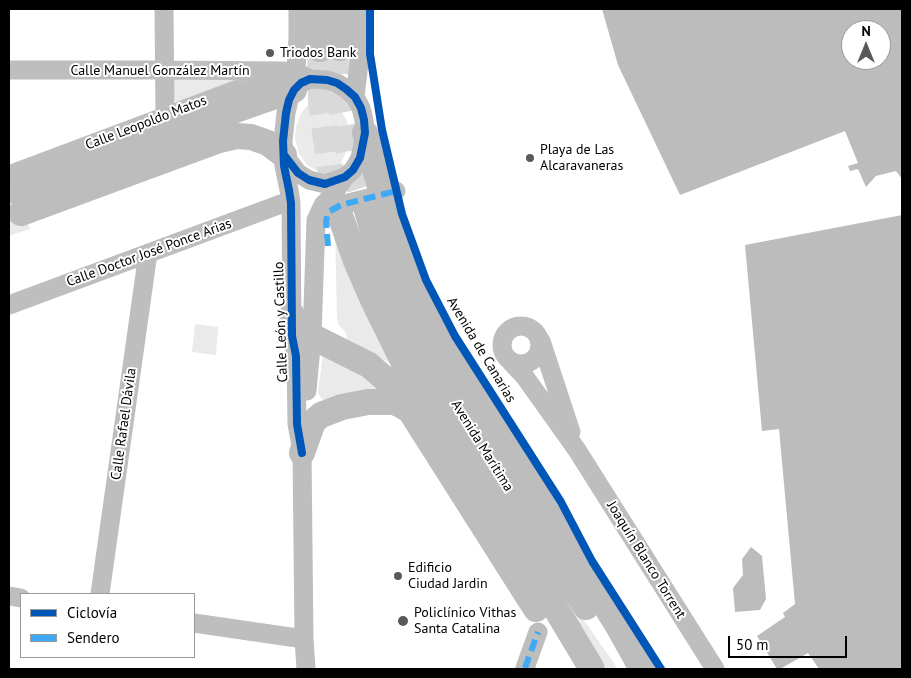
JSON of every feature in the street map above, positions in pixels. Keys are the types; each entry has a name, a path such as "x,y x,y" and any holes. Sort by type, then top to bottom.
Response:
{"highway":[{"path":"319,9 319,45"},
{"path":"319,45 339,9"},
{"path":"13,193 260,100 296,78"},
{"path":"365,133 381,197 415,282 454,362 618,626 642,669"},
{"path":"13,193 237,136 251,137 268,143 284,154"},
{"name":"Avenida Marítima","path":"381,197 380,255 399,305 425,354 535,530 629,669"},
{"name":"Avenida Marítima","path":"340,215 363,277 403,361 446,433 507,526 592,669"},
{"path":"292,315 296,325 307,334 369,365 399,393 574,669"},
{"path":"302,453 313,422 321,415 342,407 368,402 394,402 411,411"}],"street":[{"path":"164,9 165,116"},
{"path":"296,78 326,80 336,83 355,97 361,108 365,133 360,158 353,170 345,176 325,184 309,180 298,173 284,154 283,141 286,113 296,78 319,45 298,9"},
{"path":"355,97 360,55 359,9"},
{"name":"Calle Manuel González Martín","path":"9,70 165,70 296,78"},
{"name":"Calle Leopoldo Matos","path":"13,193 165,116 296,78"},
{"name":"Calle León y Castillo","path":"284,154 284,166 290,196 292,336 296,356 297,424 302,453"},
{"name":"Calle León y Castillo","path":"306,669 302,453 312,336 316,220 324,205 345,176"},
{"name":"Calle Doctor José Ponce Arias","path":"9,305 281,204 290,196"},
{"path":"328,246 326,222 330,211 341,205 381,197"},
{"name":"Calle Rafael Dávila","path":"100,593 148,253"},
{"path":"518,326 524,326 535,331 540,341 539,354 530,362 524,364 512,362 504,353 502,342 508,331 518,326"},
{"name":"Joaquín Blanco Torrent","path":"540,341 577,450"},
{"name":"Joaquín Blanco Torrent","path":"512,362 525,377 577,450 715,669"},
{"path":"195,622 304,639"},
{"path":"525,669 538,632"}],"shaded area":[{"path":"602,9 902,9 902,179 896,171 876,176 866,187 858,169 850,171 848,166 858,163 845,131 680,195 618,65"},
{"path":"172,77 235,78 234,81 177,102 173,99"},
{"path":"327,98 338,105 347,121 349,134 346,152 340,165 323,172 307,165 299,153 295,139 296,126 301,114 314,101"},
{"path":"11,182 30,229 9,236 9,183"},
{"path":"902,215 902,669 819,669 808,653 777,669 757,636 785,617 783,613 795,604 779,429 762,431 745,245"},
{"path":"335,227 392,364 346,342 346,333 338,324"},
{"path":"195,324 218,327 216,355 192,352"},
{"path":"323,353 385,389 325,402 318,393"},
{"path":"751,547 762,556 766,599 760,610 735,612 733,588 743,575 742,559"},
{"path":"553,576 618,669 607,669 550,578"}],"tunnel":[{"path":"340,48 340,104 351,161 366,207"},
{"path":"320,49 321,103 338,207"}],"marked path":[{"path":"328,246 326,222 330,211 341,205 396,191"},
{"path":"525,668 538,632"}],"cycle path":[{"name":"Avenida de Canarias","path":"370,9 370,54 382,130 402,214 426,280 455,336 561,502 592,561 661,669"},
{"path":"284,155 298,173 309,180 325,184 345,177 353,170 360,158 365,133 361,108 355,97 337,83 327,80 310,79 301,83 294,90 286,113 283,141 284,166 291,203 292,336 296,356 297,424 302,453"}],"place":[{"name":"Triodos Bank","path":"270,53"},
{"name":"Playa de Las Alcaravaneras","path":"530,158"},
{"name":"Edificio Ciudad Jardin","path":"398,576"},
{"name":"Policlínico Vithas Santa Catalina","path":"403,621"}]}
